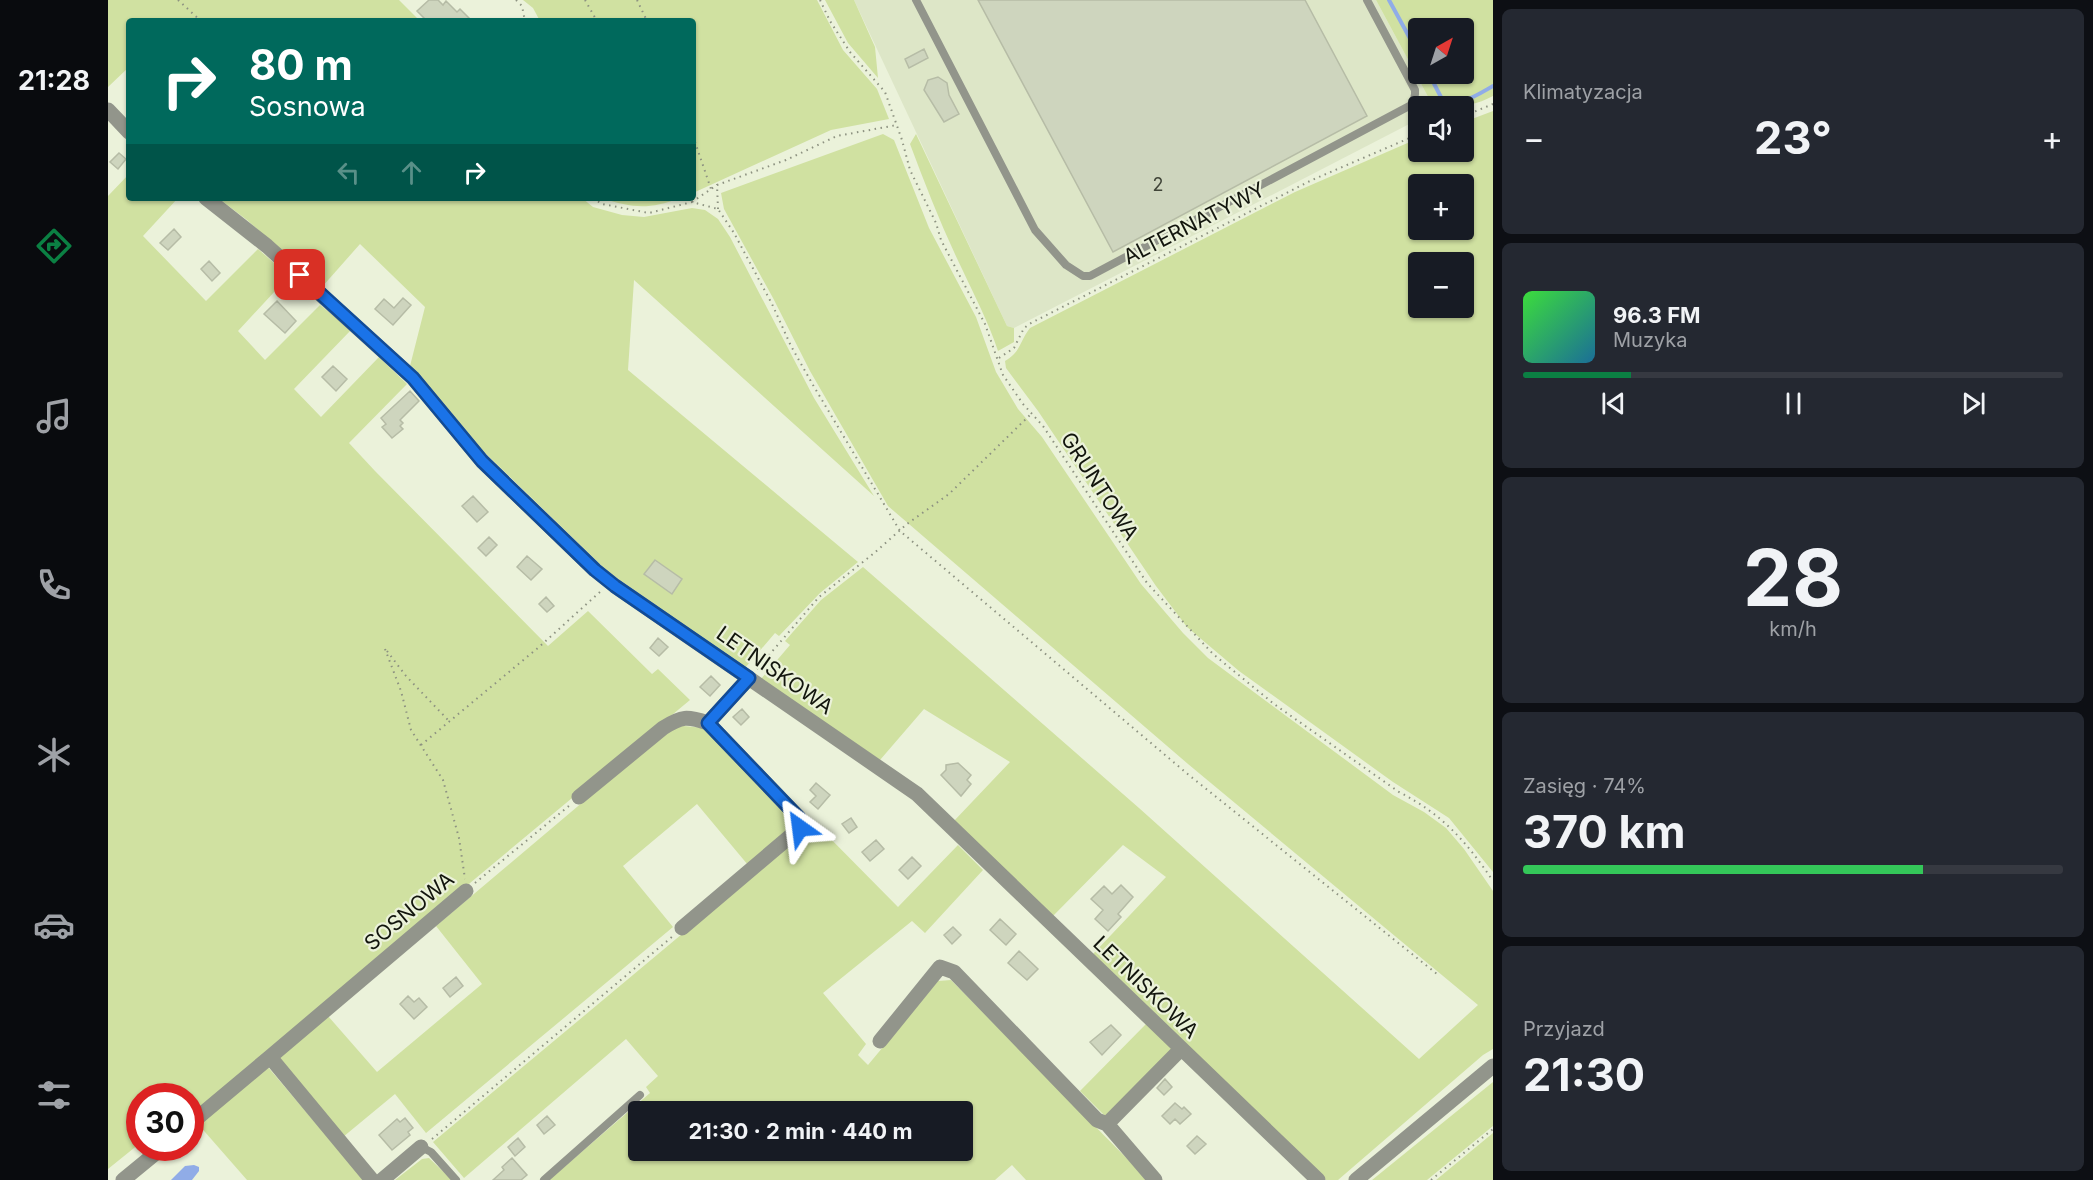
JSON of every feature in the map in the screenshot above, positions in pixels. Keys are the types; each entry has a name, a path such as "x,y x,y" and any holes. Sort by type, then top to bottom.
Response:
{"street":[{"path":"108,110 126,129"},
{"name":"LETNISKOWA","path":"210,201 267,246 413,378 482,461 610,582 917,794 1318,1180"},
{"path":"708,723 749,678"},
{"path":"579,797 663,728 677,719 690,717 708,723 799,818 800,828 682,928"},
{"name":"SOSNOWA","path":"204,1112 466,891"},
{"path":"880,1041 940,967 959,975 1097,1120 1107,1124 1155,1180"},
{"path":"1107,1124 1181,1049"},
{"path":"270,1057 372,1180"},
{"path":"1356,1180 1493,1066"},
{"path":"382,1180 421,1147"},
{"path":"123,1180 146,1161"}],"lane":[{"path":"916,0 1035,230 1066,265 1083,276 1090,276 1413,104 1416,94 1367,0"},
{"path":"544,1180 640,1095"},
{"path":"421,1147 431,1152 456,1180"}],"path":[{"path":"178,0 198,18"},
{"path":"516,0 522,6 524,18"},
{"path":"585,0 595,18"},
{"path":"637,0 646,18"},
{"name":"GRUNTOWA","path":"820,0 830,21 850,52 885,92 910,170 936,223 941,240 985,324 1003,375 1048,435 1146,583 1213,654 1274,704 1444,821 1472,851 1493,881"},
{"path":"1474,112 1493,104"},
{"path":"696,200 717,185 786,160 837,136 897,125"},
{"name":"ALTERNATYWY","path":"998,358 1014,348 1024,328 1031,323 1312,180 1408,139"},
{"path":"696,145 711,189"},
{"path":"717,185 718,209 734,233 802,366 900,531 1190,776 1437,974"},
{"path":"598,201 602,204 649,213 693,202 718,209"},
{"path":"749,678 819,597 949,494 1031,413"},
{"path":"421,745 539,646 610,582"},
{"path":"449,721 406,676 385,649 411,730 443,780 459,838 466,891"},
{"name":"SOSNOWA","path":"466,891 579,797"},
{"path":"421,1147 682,928"},
{"path":"1431,1180 1493,1130"}],"shaded area":[{"path":"854,0 1376,0 1408,60 1408,84 1421,84 1428,96 1408,96 1408,125 1014,328 1007,326"}],"green space":[{"path":"108,0 399,0 417,18 126,18 126,70 108,87"},
{"path":"523,0 817,0 843,50 877,89 889,119 831,130 696,192 696,18 538,18 533,8"},
{"path":"825,0 854,0 875,47 878,78 848,43"},
{"path":"1376,0 1493,0 1493,96 1474,103 1474,96 1428,96 1421,84 1474,84 1474,18 1408,18 1408,60"},
{"path":"1493,111 1493,872 1449,818 1393,782 1239,671 1187,627 1156,586 1038,411 1006,368 1005,361 1017,350 1030,328 1295,192 1408,143 1408,162 1474,162 1474,118"},
{"path":"883,134 894,140 929,228 976,317 996,372 1018,409 1042,437 1141,584 1208,658 1393,795 1424,812 1446,828 1464,849 1493,891 1493,1049 1483,1055 1338,1180 1326,1180 1093,954 1166,877 1123,845 1053,916 953,822 1010,762 924,709 880,760 761,679 790,645 785,641 821,600 863,567 1139,808 1419,1059 1478,1005 1188,764 888,506 810,371 724,209 721,193"},
{"path":"916,134 1007,326 1014,328 1014,342 998,351 916,160 910,144"},
{"path":"126,177 126,201 175,201 143,236 206,301 258,249 289,276 238,331 265,360 320,305 351,330 294,389 321,417 379,357 407,384 349,443 548,646 588,611 652,674 658,669 690,700 204,1104 204,1083 126,1083 126,1154 108,1169 108,196"},
{"path":"222,201 586,201 593,207 622,215 644,217 692,208 705,210 718,219 730,237 814,398 874,496 634,280 628,370 858,562 820,593 779,636 775,633 745,668 607,571 478,446 410,366 425,307 360,244 322,287 247,220"},
{"path":"612,201 670,201 649,206"},
{"path":"674,725 704,728 794,819 794,826 748,865 697,804 623,866 673,927 426,1133 395,1094 343,1137 276,1058 328,1016 377,1072 482,984 436,926"},
{"path":"815,823 898,907 958,845 983,870 925,933 912,921 823,993 866,1044 858,1055 868,1065 938,981 951,980 1148,1180 1026,1180 1012,1165 995,1180 549,1180 628,1112 628,1161 973,1161 973,1101 641,1101 650,1093 646,1087 658,1076 626,1039 464,1178 433,1142"},
{"path":"1146,1024 1172,1049 1105,1116 1080,1091"},
{"path":"267,1066 364,1180 247,1180 204,1131 204,1119"},
{"path":"1493,1082 1493,1126 1427,1180 1372,1180"},
{"path":"1493,1133 1493,1180 1436,1180"},
{"path":"429,1158 452,1180 395,1180 422,1159"}],"water":[{"path":"185,1166 199,1167 199,1171 192,1180 171,1180"}],"building":[{"path":"429,0 438,0 443,5 446,1 457,12 460,9 469,18 424,18 417,11"},
{"path":"978,0 1305,0 1367,116 1113,252"},
{"path":"924,49 928,58 909,68 905,59"},
{"path":"938,77 947,83 949,95 959,114 944,122 924,90 928,80"},
{"path":"119,153 126,159 118,169 110,162"},
{"path":"174,229 181,237 168,250 160,243"},
{"path":"209,261 220,273 212,281 201,269"},
{"path":"403,298 411,305 393,325 375,309 384,299 394,308"},
{"path":"277,301 296,321 285,333 264,314"},
{"path":"333,366 347,379 336,391 322,377"},
{"path":"410,391 419,401 400,420 403,423 400,426 403,429 392,438 382,427 386,424 381,418"},
{"path":"473,496 488,512 477,522 462,506"},
{"path":"489,537 497,545 486,556 478,548"},
{"path":"527,556 542,569 531,580 517,567"},
{"path":"655,560 682,579 672,594 644,574"},
{"path":"546,597 554,606 547,612 539,604"},
{"path":"658,638 668,647 659,656 650,648"},
{"path":"711,676 720,685 710,696 700,687"},
{"path":"742,709 749,717 741,725 733,717"},
{"path":"958,763 971,775 967,780 971,784 961,796 941,775 946,770 946,765"},
{"path":"816,783 830,795 818,809 810,802 816,796 810,790"},
{"path":"851,818 857,827 849,833 842,824"},
{"path":"876,840 884,849 870,861 862,852"},
{"path":"912,857 921,866 908,879 899,870"},
{"path":"1121,885 1133,897 1118,914 1121,917 1108,931 1095,919 1103,910 1091,899 1104,886 1112,894"},
{"path":"1000,919 1016,934 1006,945 990,930"},
{"path":"953,927 961,935 952,944 944,935"},
{"path":"1019,951 1038,969 1027,980 1008,963"},
{"path":"456,977 463,986 450,997 443,988"},
{"path":"408,996 414,1002 419,998 427,1007 414,1019 400,1004"},
{"path":"1111,1025 1121,1035 1102,1055 1090,1042"},
{"path":"1165,1079 1172,1087 1164,1095 1157,1088"},
{"path":"1175,1103 1182,1109 1184,1107 1191,1114 1180,1124 1175,1119 1170,1124 1162,1116"},
{"path":"547,1116 555,1125 544,1134 537,1125"},
{"path":"405,1118 413,1128 408,1132 410,1135 392,1150 379,1135 397,1119 400,1122"},
{"path":"1197,1136 1206,1144 1195,1154 1187,1146"},
{"path":"518,1138 525,1147 515,1156 508,1147"},
{"path":"512,1158 527,1175 521,1180 493,1180 504,1170 502,1167"}],"waterway":[{"path":"1389,0 1408,35"},
{"path":"1434,84 1443,101 1450,102 1463,101 1493,86"}],"route":[{"path":"300,275 413,378 482,461 595,570 749,678 708,723 799,818 800,828"}]}
